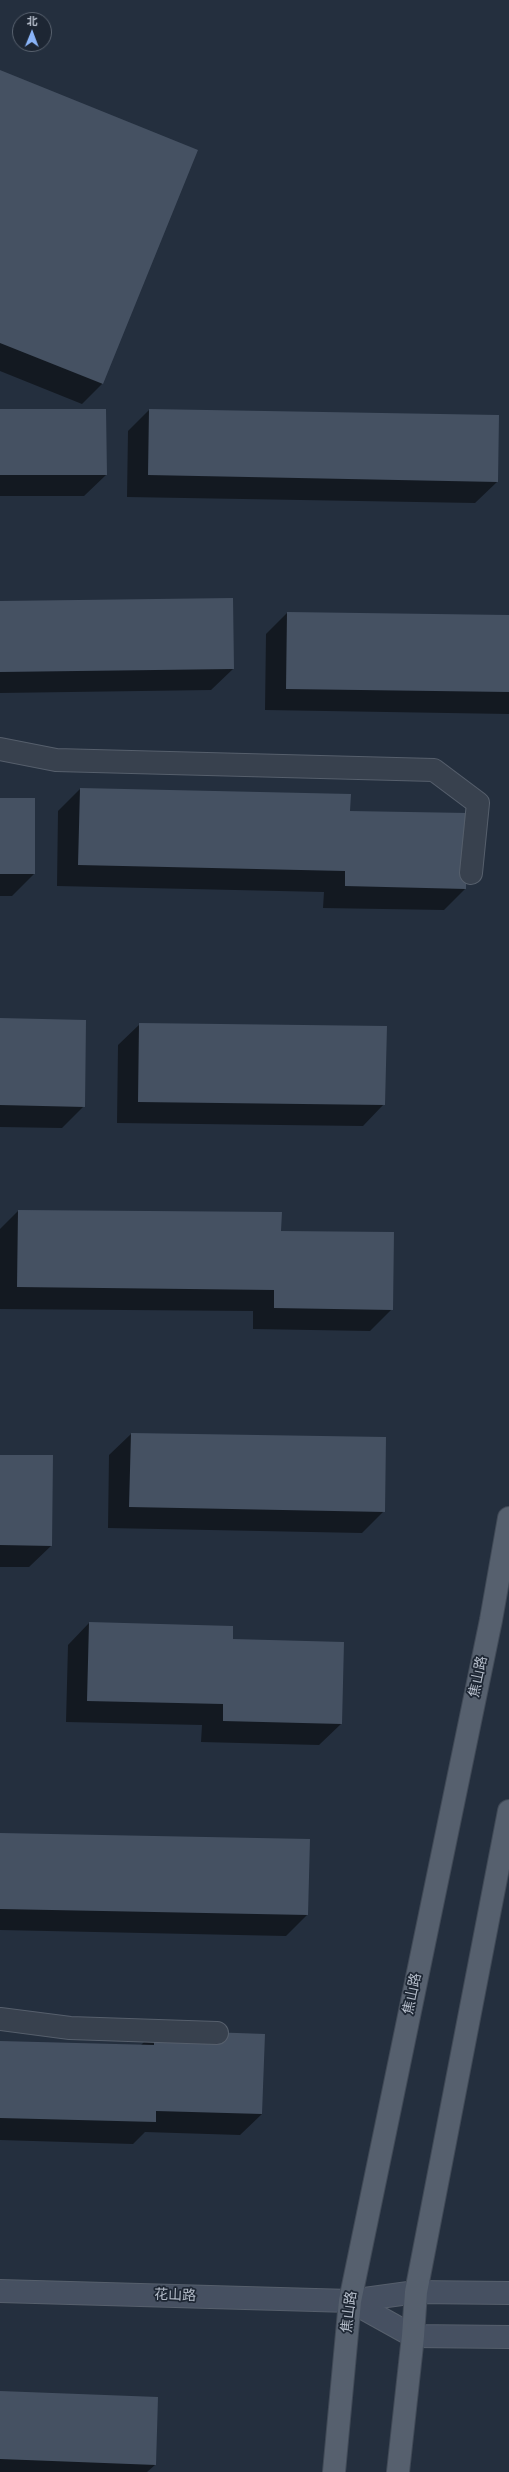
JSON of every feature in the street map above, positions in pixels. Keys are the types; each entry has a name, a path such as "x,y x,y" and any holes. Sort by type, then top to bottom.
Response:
{"main road":[{"name":"焦山路","path":"334,2472 350,2301 491,1620 509,1518"},
{"path":"398,2472 413,2336 416,2292 509,1811"},
{"name":"花山路","path":"0,2291 350,2301 416,2292 509,2293"},
{"name":"花山路","path":"350,2301 413,2336 509,2337"}],"street":[{"path":"0,749 56,760 434,770 478,803 471,873"},
{"path":"0,2019 70,2028 217,2033"}],"building":[{"path":"0,70 198,150 103,384 0,343"},
{"path":"0,409 106,409 107,475 0,475"},
{"path":"149,409 499,415 498,482 148,475"},
{"path":"233,598 234,669 0,672 0,601"},
{"path":"287,612 509,615 509,692 286,689"},
{"path":"80,788 351,794 350,811 468,813 466,889 345,886 345,871 78,865"},
{"path":"0,798 35,798 35,874 0,874"},
{"path":"0,1018 86,1020 85,1107 0,1105"},
{"path":"139,1023 387,1026 385,1105 138,1102"},
{"path":"18,1210 282,1212 281,1231 394,1232 393,1310 274,1308 274,1290 17,1287"},
{"path":"131,1433 386,1437 385,1512 129,1507"},
{"path":"0,1455 53,1455 52,1546 0,1545"},
{"path":"89,1622 233,1626 233,1639 344,1642 342,1724 223,1721 223,1704 87,1701"},
{"path":"0,1833 310,1839 308,1915 0,1909"},
{"path":"154,2030 265,2034 262,2114 156,2111 156,2122 0,2118 0,2041 154,2045"},
{"path":"0,2391 158,2397 156,2465 0,2459"}]}
